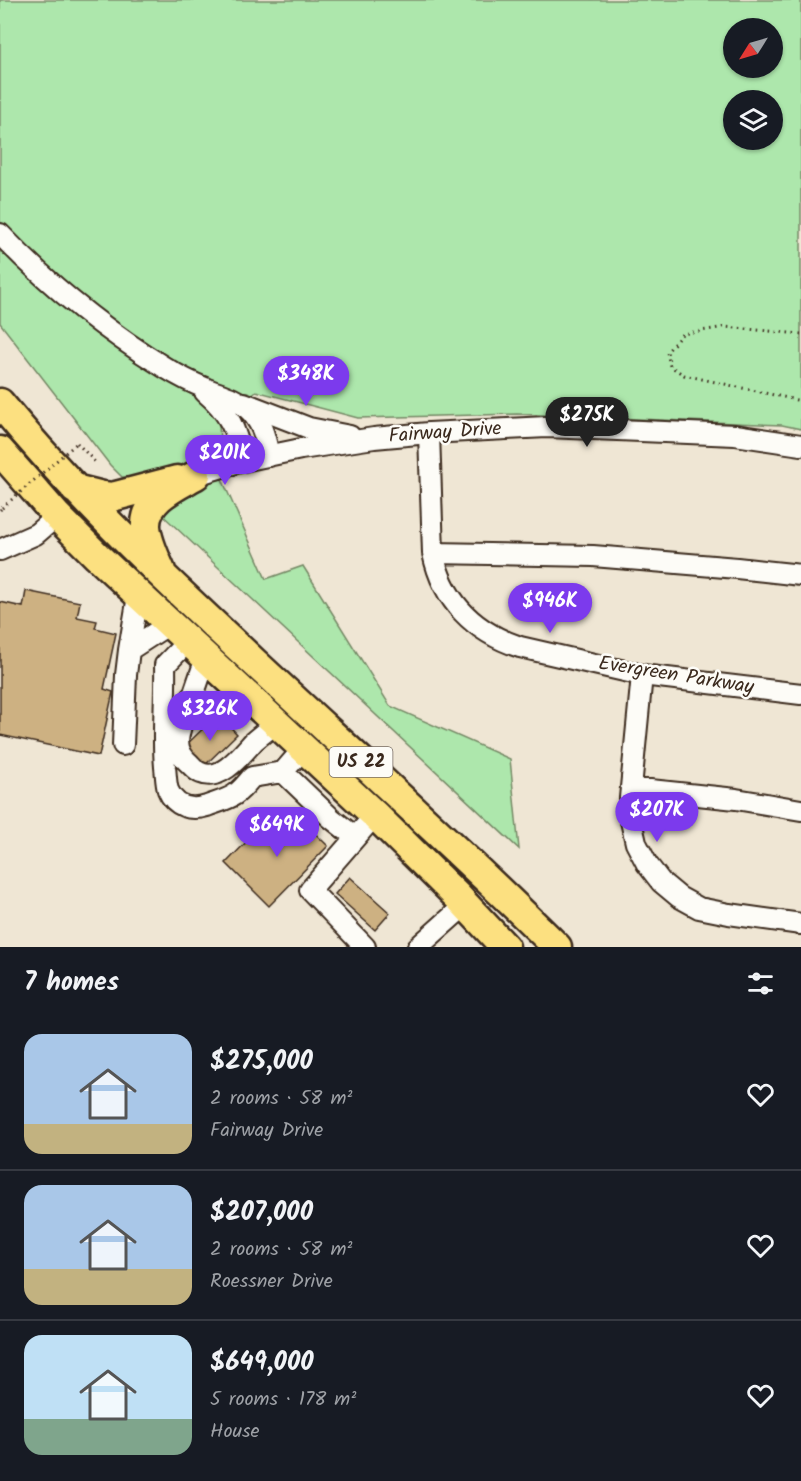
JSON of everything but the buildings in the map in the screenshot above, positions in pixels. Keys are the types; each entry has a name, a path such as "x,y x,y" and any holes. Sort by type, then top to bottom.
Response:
{"highway":[{"name":"US 22","path":"0,403 75,489 164,578 557,947"},
{"name":"US 22","path":"2,459 138,596 375,815 505,947"},
{"path":"75,489 112,496 196,475"},
{"path":"164,578 148,535 147,518 150,509 160,497 196,475"}],"street":[{"path":"0,234 41,274 82,309 123,340 207,394 226,414 236,432 243,461"},
{"path":"193,383 309,428 346,436 374,438"},
{"path":"234,399 248,408 260,422 264,430 269,456"},
{"name":"Fairway Drive","path":"196,475 243,461 311,447 374,438 547,427 735,435 801,445"},
{"name":"Evergreen Parkway","path":"429,433 433,553 436,565 445,588 463,613 486,632 520,647 642,675 801,694"},
{"path":"0,550 36,534 57,516"},
{"path":"433,553 593,556 801,575"},
{"path":"123,745 126,675 138,596"},
{"path":"129,650 188,641"},
{"path":"188,641 165,665 164,754 168,790 174,801 185,808 198,808 230,798 240,792 252,777 283,772 303,749"},
{"path":"188,641 194,693 178,736 178,751 187,762 201,773 214,774 227,768 276,723"},
{"path":"642,675 631,788 631,821 636,843 647,864 661,882 679,897 699,908 801,924"},
{"path":"165,710 185,713"},
{"path":"283,772 355,837"},
{"path":"631,788 736,799 801,810"},
{"path":"365,947 310,890 375,815"},
{"path":"418,947 465,905"}],"path":[{"path":"801,334 725,327 682,334 667,352 670,366 684,375 801,401"},
{"path":"1,509 77,443 95,462"}],"green space":[{"path":"0,0 801,0 801,429 782,425 517,414 358,418 256,391 219,424 222,479 266,579 303,566 390,706 510,759 519,849 155,508 150,477 122,477 110,465 0,323"}]}
